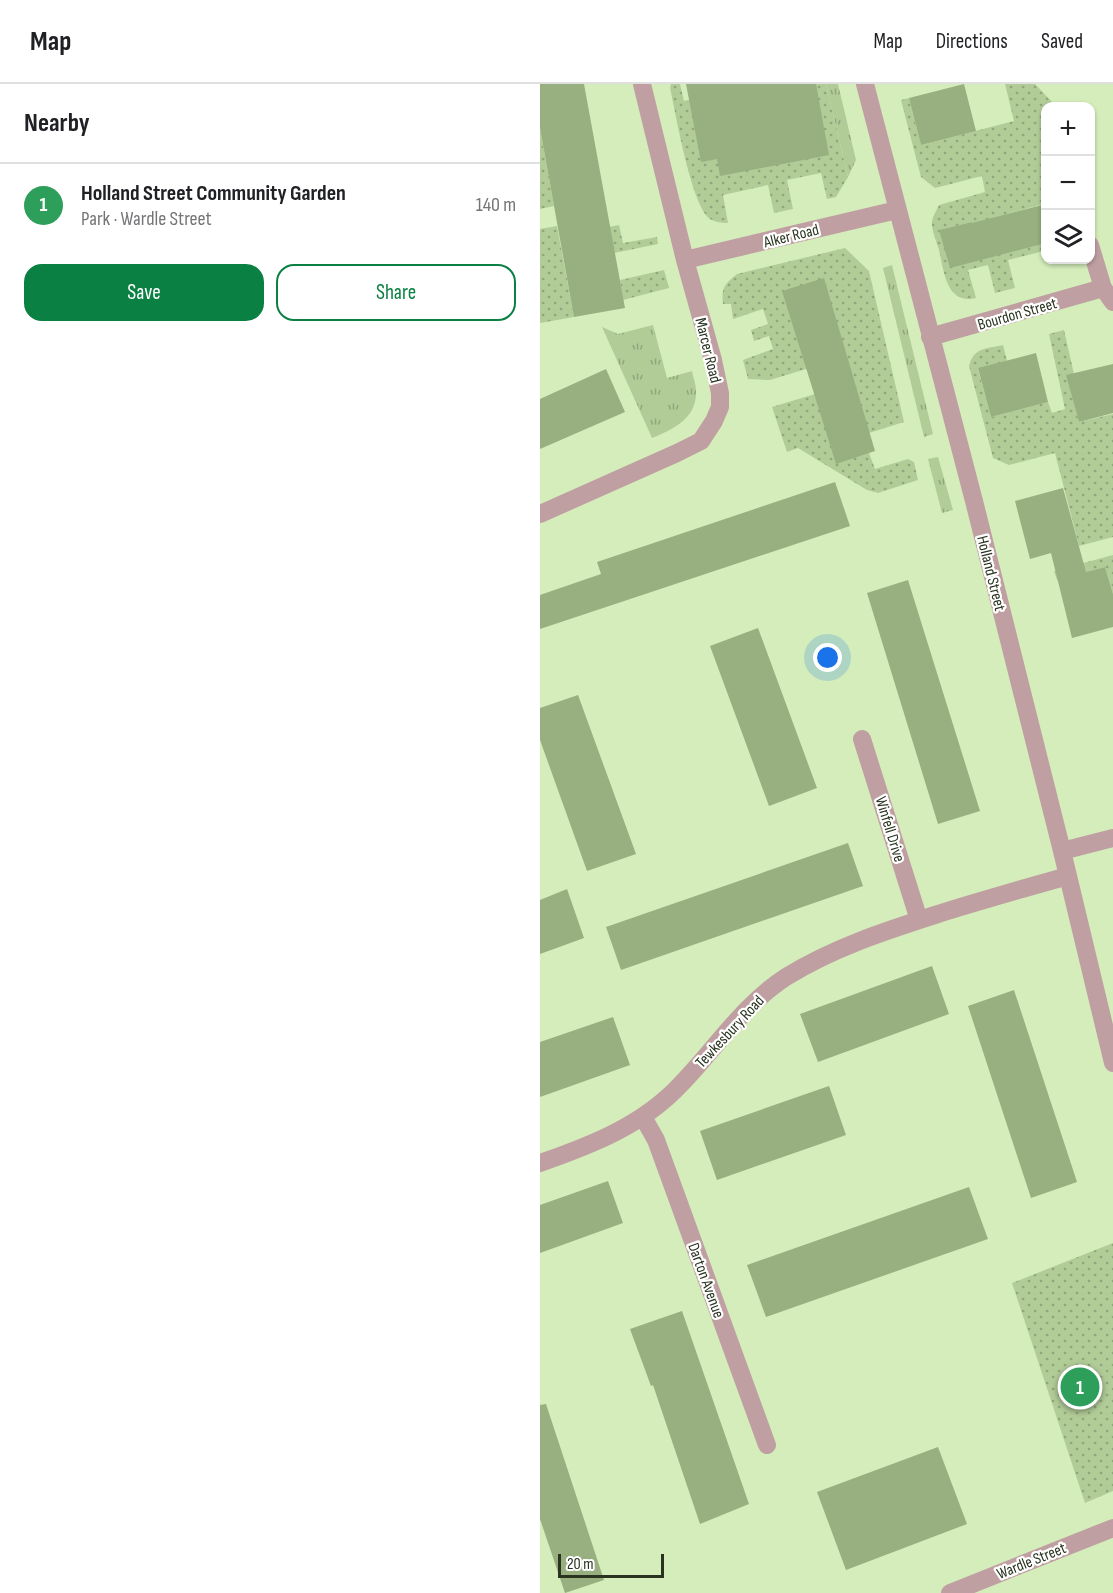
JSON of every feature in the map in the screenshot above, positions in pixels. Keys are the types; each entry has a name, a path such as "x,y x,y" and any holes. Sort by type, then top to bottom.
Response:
{"street":[{"name":"Marcer Road","path":"540,514 701,441 720,407 719,385 642,84"},
{"name":"Holland Street","path":"865,84 976,509 1113,1063"},
{"name":"Alker Road","path":"686,260 897,210"},
{"name":"Bourdon Street","path":"930,337 1108,295 1095,259"},
{"name":"Winfell Drive","path":"862,739 919,920"},
{"path":"1062,851 1113,838"},
{"name":"Tewkesbury Road","path":"540,1163 583,1148 643,1117 682,1084 761,996 786,977 848,945 1008,892 1068,876"},
{"name":"Darton Avenue","path":"643,1117 656,1140 767,1445"},
{"name":"Wardle Street","path":"950,1593 1113,1528"}],"green space":[{"path":"671,84 680,84 684,101 702,97 728,84 826,84 848,177 836,197 827,199 821,173 787,180 793,209 774,213 768,185 723,195 728,223 710,219 697,196 685,158"},
{"path":"826,84 838,84 856,160 848,177"},
{"path":"1005,84 1035,84 1052,102 1041,102 1041,205 983,221 1041,242 1041,252 1008,260 1015,288 995,293 988,265 968,270 976,298 966,299 952,291 945,276 932,220 939,205 985,192 982,176 935,188 921,177 901,100 909,98 921,145 1014,121","holes":["972,222 981,259 950,267 940,230"]},
{"path":"540,128 554,206 540,209"},
{"path":"619,225 623,243 657,237 658,244 614,253 609,227"},
{"path":"557,226 574,317 540,323 540,229"},
{"path":"845,248 869,271 904,422 869,433 806,369 770,380 748,379 743,360 773,349 769,336 754,341 751,330 768,324 763,309 733,319 731,304 723,304 725,286 737,274"},
{"path":"892,265 933,434 924,437 883,268"},
{"path":"664,270 669,288 623,300 620,280"},
{"path":"653,325 667,378 692,371 696,391 693,408 683,421 652,438 602,327 618,334"},
{"path":"1064,330 1074,374 1067,376 1079,422 1113,414 1113,537 1079,546 1055,453 1009,465 993,458 969,366 977,352 1003,345 1007,361 978,369 991,417 1048,402 1052,413 1065,409 1049,334"},
{"path":"815,394 869,453 875,469 908,459 914,462 918,480 878,493 867,490 798,448 787,452 772,407"},
{"path":"938,457 953,510 942,513 928,459"},
{"path":"1113,555 1113,594 1105,567 1057,580 1054,571"},
{"path":"1113,1243 1113,1491 1085,1503 1012,1283"}],"building":[{"path":"540,84 584,84 625,308 574,317 540,128"},
{"path":"686,84 816,84 829,155 720,176 717,159 701,162"},
{"path":"964,84 976,131 921,145 909,98"},
{"path":"1041,205 1041,244 950,268 939,230"},
{"path":"824,278 875,451 836,464 782,291"},
{"path":"1036,353 1048,402 991,417 978,368"},
{"path":"1113,364 1113,413 1079,422 1066,375"},
{"path":"606,369 625,412 540,449 540,399"},
{"path":"835,482 850,526 540,629 540,595 601,574 597,562"},
{"path":"1063,488 1086,572 1105,567 1113,594 1113,627 1072,638 1051,553 1030,559 1015,501"},
{"path":"908,580 980,811 938,824 867,593"},
{"path":"758,628 817,788 769,806 710,646"},
{"path":"578,695 636,854 587,871 540,740 540,708"},
{"path":"848,843 863,886 621,970 606,927"},
{"path":"567,889 584,938 540,954 540,900"},
{"path":"932,966 949,1014 818,1062 800,1014"},
{"path":"1014,990 1077,1182 1031,1198 968,1006"},
{"path":"613,1017 630,1065 540,1097 540,1042"},
{"path":"829,1086 846,1135 717,1180 700,1131"},
{"path":"608,1181 623,1223 540,1253 540,1205"},
{"path":"969,1187 988,1239 766,1317 747,1265"},
{"path":"682,1311 749,1504 700,1524 653,1385 651,1386 630,1329"},
{"path":"546,1404 604,1580 565,1593 540,1519 540,1405"},
{"path":"938,1447 967,1524 846,1570 817,1492"}],"place":[{"name":"Holland Street Community Garden","path":"1080,1387"}]}
